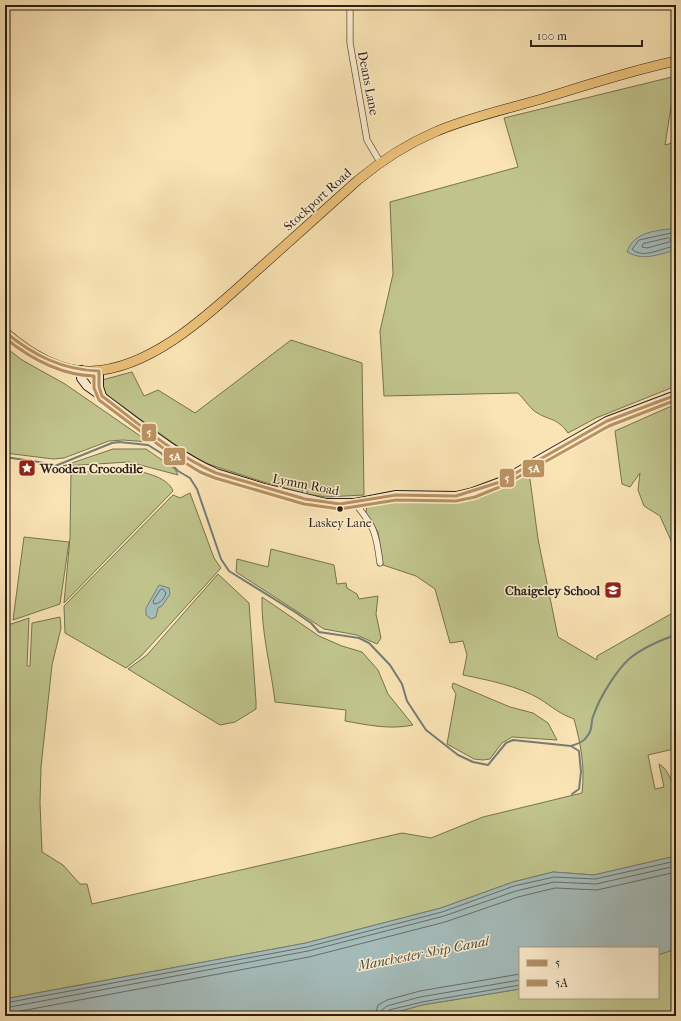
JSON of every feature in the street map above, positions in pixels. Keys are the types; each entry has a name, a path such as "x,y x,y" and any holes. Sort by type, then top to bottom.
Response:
{"main road":[{"name":"Stockport Road","path":"5,332 23,346 46,359 69,368 99,370 145,357 188,330 380,162 407,145 436,131 631,72 676,60"},
{"name":"Lymm Road","path":"81,370 83,382 174,450 202,467 216,473 305,499 326,503 355,503 396,495 456,496 472,492 500,482 607,421 676,394"},
{"path":"99,370 99,383 102,396"}],"street":[{"name":"Deans Lane","path":"350,5 350,43 367,140 380,162"},
{"path":"355,503 371,523 377,537 380,563"}],"green space":[{"path":"676,76 665,145 676,142 676,386 596,418 568,433 555,421 533,410 518,393 384,396 380,331 393,274 390,202 518,167 504,118"},
{"path":"291,340 362,363 364,495 326,497 307,494 307,490 303,489 302,493 205,463 181,449 103,392 102,380 132,372 144,396 158,390 195,413"},
{"path":"5,347 22,360 65,384 149,442 123,440 109,441 64,458 53,459 5,453"},
{"path":"676,404 676,552 660,516 644,506 638,490 640,473 630,487 622,484 615,431"},
{"path":"113,449 146,449 175,469 178,475 129,462 63,466"},
{"path":"125,469 145,473 159,478 170,486 173,491 64,603 70,538 71,473"},
{"path":"529,472 538,539 558,637 597,660 597,656 676,611 676,757 674,749 648,755 655,789 664,787 659,764 666,770 671,780 676,806 676,856 594,875 553,872 513,882 441,908 306,943 5,999 5,626 29,618 27,666 30,666 32,623 60,617 61,628 52,665 41,767 40,803 42,852 63,865 80,884 87,884 92,904 402,833 431,838 483,817 582,793 582,756 574,719 560,713 540,699 522,690 493,681 463,675 467,655 463,641 450,643 435,589 416,576 383,565 378,532 366,513 367,504 397,501 457,502 479,495"},
{"path":"190,493 214,558 221,568 142,655 126,668 65,633 64,606 173,495 180,498"},
{"path":"24,537 69,542 60,604 13,620"},
{"path":"271,549 334,565 337,584 346,583 347,588 357,594 359,599 378,596 376,614 381,638 377,644 357,635 324,629 236,572 237,559 268,567"},
{"path":"218,574 249,603 256,701 256,709 235,722 220,725 128,669 147,655"},
{"path":"262,597 319,636 342,646 362,652 378,670 388,694 413,725 387,727 362,724 345,721 346,710 275,702 263,623"},
{"path":"453,683 510,707 533,713 548,723 557,740 512,737 502,743 490,759 474,759 447,744 456,694 452,687"},
{"path":"676,949 676,1016 383,1016 422,1005 519,989 519,999 659,999 659,955"}],"water":[{"path":"675,228 676,249 673,251 644,257 627,252 630,245 635,240 647,233"},
{"path":"159,585 169,588 170,594 162,606 158,608 156,617 151,619 146,615 146,608"},
{"name":"Manchester Ship Canal","path":"676,856 676,949 659,955 659,947 519,947 519,989 422,1005 383,1016 5,1016 5,999 306,943 441,908 513,882 553,872 594,875"}],"waterway":[{"path":"5,457 55,466 112,443 119,442 148,445 161,453 178,471 190,478 197,489 221,559 229,571 295,612 311,623 319,632 359,638 369,643 390,665 402,684 407,701 426,730 458,755 473,762 488,765 506,743 513,740 571,746 579,751 581,772 579,789 572,794"},
{"path":"571,746 582,742 590,732 593,717 600,700 624,664 634,655 646,648 676,635"}],"transit line":[{"name":"5","path":"5,332 26,348 49,360 73,368 99,371 99,387 102,396 171,448 201,466 216,473 305,499 340,504 396,495 456,496 500,482 607,421 676,395"},
{"name":"5A","path":"5,338 25,353 46,364 69,373 94,376 94,388 99,400 171,454 200,472 215,478 304,504 340,509 396,500 456,501 475,497 502,486 609,426 676,400"}],"place":[{"name":"Wooden Crocodile","path":"27,468"},
{"name":"Laskey Lane","path":"340,509"},
{"name":"Chaigeley School","path":"613,590"}]}
